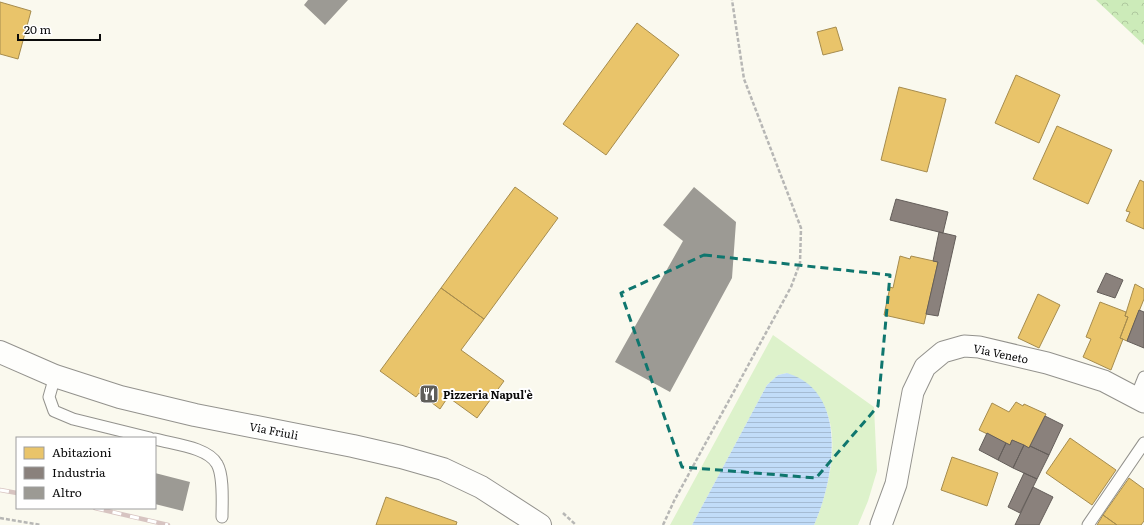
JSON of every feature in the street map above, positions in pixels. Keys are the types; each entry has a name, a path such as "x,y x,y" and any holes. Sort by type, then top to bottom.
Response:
{"street":[{"name":"Via Veneto","path":"881,525 896,484 908,411 915,386 925,366 943,352 964,346 986,348 1077,371 1118,387 1140,400"},
{"name":"Via Friuli","path":"0,352 55,376 120,397 195,415 401,456 443,469 481,487 540,525"}],"lane":[{"path":"55,376 49,397 54,411 73,419 146,437"},
{"path":"1140,400 1144,377"},
{"path":"156,439 202,451 217,464 221,483 222,517"},
{"path":"1088,525 1144,442"}],"path":[{"path":"663,525 674,502 791,287 800,263 801,228 744,79 732,0"},
{"path":"0,518 41,525"}],"highlighted area":[{"path":"704,255 890,275 878,406 816,478 682,467 621,293"}],"green space":[{"path":"1096,0 1144,0 1144,45"},
{"path":"773,335 874,407 877,471 868,501 858,525 814,525 828,480 832,445 831,429 827,413 817,396 787,373 778,375 767,385 692,525 670,525"}],"water":[{"path":"787,373 807,383 821,398 829,418 832,439 831,462 827,485 814,525 692,525 767,385 778,375"}],"building: Abitazioni":[{"path":"0,2 31,11 18,59 0,54"},
{"path":"637,23 679,55 606,155 563,124"},
{"path":"836,27 843,50 823,55 817,32"},
{"path":"1016,75 1060,95 1039,143 995,123"},
{"path":"899,87 946,99 927,172 881,160"},
{"path":"1057,126 1112,150 1088,204 1033,179"},
{"path":"1140,180 1144,182 1144,229 1126,221 1130,212 1126,211"},
{"path":"515,187 558,218 484,319 441,288"},
{"path":"900,256 910,259 911,256 938,262 924,324 884,315 890,287 893,288"},
{"path":"1135,284 1144,289 1144,299 1127,341 1120,338 1128,317 1125,316"},
{"path":"441,288 484,319 461,350 504,381 477,418 448,397 440,409 419,393 416,397 380,371"},
{"path":"1038,294 1060,305 1039,348 1018,338"},
{"path":"1100,302 1126,312 1125,316 1128,317 1120,338 1123,339 1111,370 1083,357 1091,339 1086,337"},
{"path":"1016,402 1046,414 1029,448 1012,440 1010,445 979,430 992,403 1009,412"},
{"path":"1070,438 1116,470 1092,505 1046,473"},
{"path":"952,457 998,473 987,506 941,490"},
{"path":"1129,478 1144,489 1144,521 1141,525 1117,525 1103,515"},
{"path":"386,497 457,522 456,525 376,525"},
{"path":"1103,515 1117,525 1097,525"}],"building: Industria":[{"path":"896,199 948,212 943,233 890,220"},
{"path":"939,232 956,236 938,316 926,314 938,262 933,261"},
{"path":"1106,273 1123,280 1115,298 1097,292"},
{"path":"1139,310 1144,312 1144,348 1127,341"},
{"path":"1045,416 1063,425 1049,455 1030,446"},
{"path":"987,433 1006,443 998,460 979,450"},
{"path":"1012,440 1024,445 1013,468 998,460 1006,443 1010,445"},
{"path":"1024,445 1029,448 1030,446 1049,455 1037,479 1013,468"},
{"path":"1024,473 1037,479 1020,513 1008,507"},
{"path":"1033,487 1053,497 1039,525 1015,525"}],"building: Altro":[{"path":"308,0 348,0 325,25 304,5"},
{"path":"694,187 736,222 732,278 670,392 615,362 683,241 663,225"},
{"path":"156,473 190,482 183,511 156,504"}],"railway":[{"path":"0,490 16,493"},
{"path":"99,509 168,525"}],"place":[{"name":"Pizzeria Napul'è","path":"429,394"}]}
